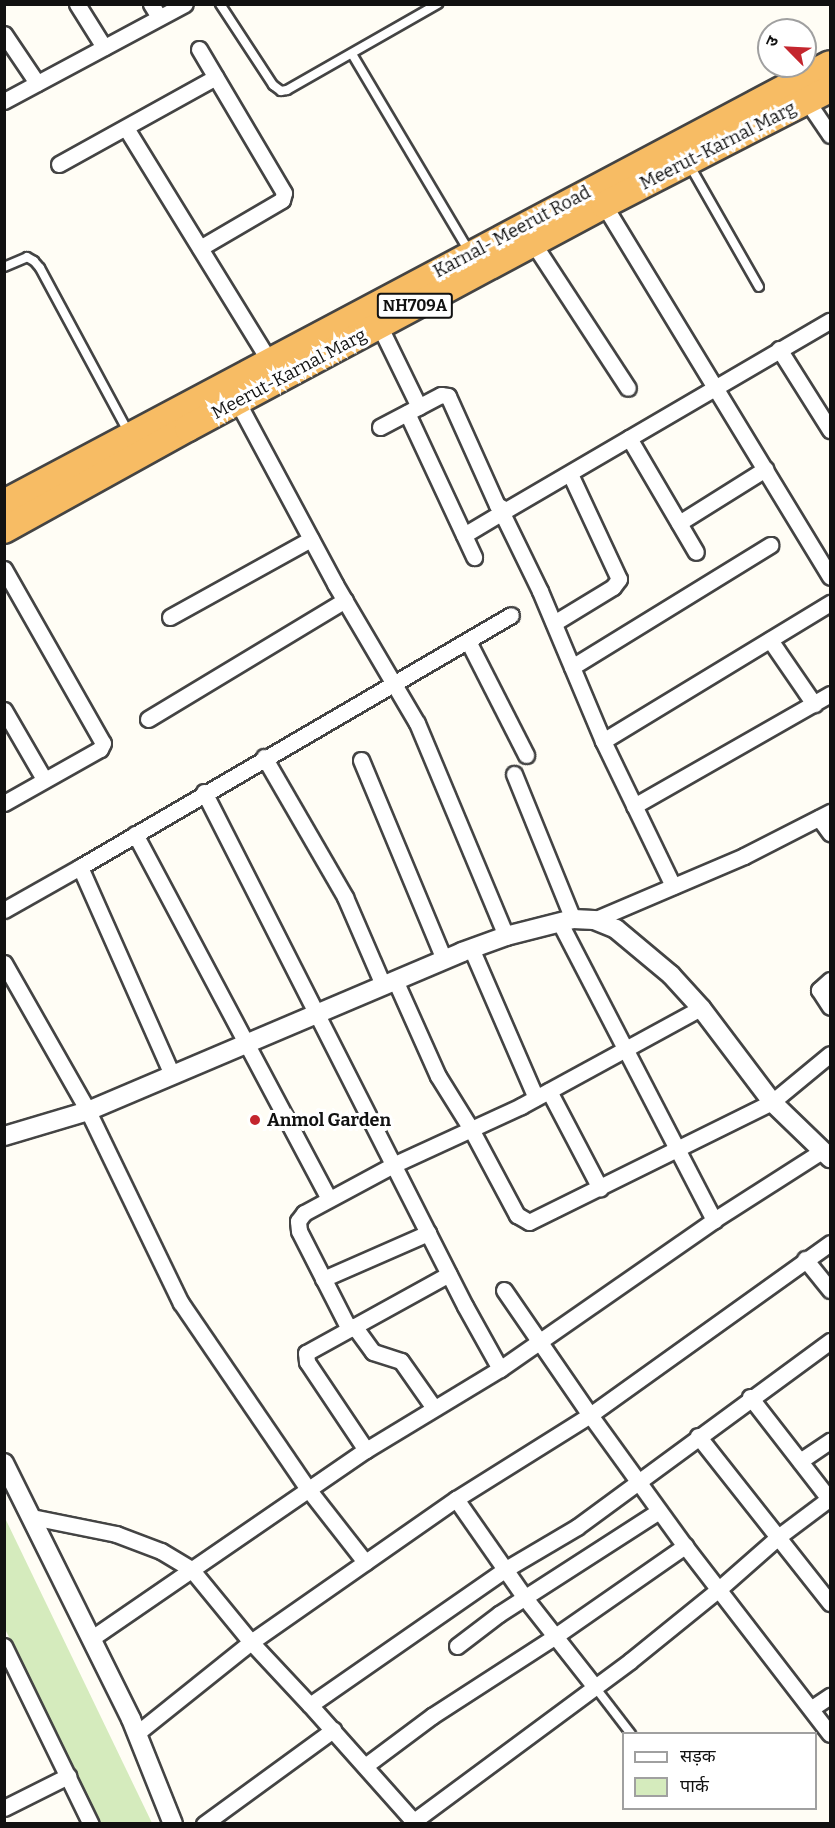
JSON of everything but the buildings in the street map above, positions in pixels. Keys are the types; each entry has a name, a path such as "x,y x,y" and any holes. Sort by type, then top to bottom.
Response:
{"highway":[{"name":"Karnal- Meerut Road","path":"4,503 831,64"},
{"name":"Meerut-Karnal Marg","path":"4,530 237,401 604,205 831,89"}],"street":[{"path":"77,4 105,46"},
{"path":"4,100 105,46 155,11 185,4"},
{"path":"4,34 38,83"},
{"path":"199,49 284,193 282,200 200,248"},
{"path":"59,164 216,77"},
{"path":"807,101 831,135"},
{"path":"126,128 270,362"},
{"path":"604,205 831,577"},
{"path":"533,243 627,388"},
{"path":"464,535 779,349 831,321"},
{"path":"379,325 474,557"},
{"path":"779,349 831,430"},
{"path":"380,427 441,395 448,396 554,623 603,741 673,886"},
{"path":"237,401 432,755 506,936"},
{"path":"629,438 696,552"},
{"path":"679,523 765,469"},
{"path":"554,623 613,587 619,579 570,474"},
{"path":"171,617 311,539"},
{"path":"572,667 770,545"},
{"path":"4,569 102,738 100,749 4,803"},
{"path":"148,719 345,600"},
{"path":"603,741 831,603"},
{"path":"4,910 511,615"},
{"path":"770,640 814,704"},
{"path":"468,641 526,755"},
{"path":"634,806 831,694"},
{"path":"6,718 44,779"},
{"path":"264,757 345,897 438,1076 471,1129 517,1215 524,1221 534,1221 772,1102 831,1054"},
{"path":"361,760 444,959"},
{"path":"514,774 567,921 625,1052 714,1220"},
{"path":"204,792 393,1165 500,1369"},
{"path":"4,1136 88,1110 471,948 506,936 567,921 594,920 753,852 825,815 831,833"},
{"path":"135,834 329,1199"},
{"path":"80,867 172,1075"},
{"path":"92,1638 366,1450 500,1369 714,1220 826,1154 772,1102 701,1008 671,975 616,929 594,920"},
{"path":"471,948 542,1095 600,1188"},
{"path":"4,963 88,1110 181,1303 308,1489 365,1562"},
{"path":"831,980 819,990 831,1007"},
{"path":"434,1408 401,1361 373,1352 351,1327 297,1226 304,1213 393,1165 542,1095 625,1052 701,1008"},
{"path":"324,1279 428,1233"},
{"path":"136,1734 251,1642 456,1499 590,1415 712,1330 804,1259 831,1243"},
{"path":"804,1259 831,1290"},
{"path":"366,1450 306,1358 309,1350 449,1274"},
{"path":"504,1290 659,1511 831,1734"},
{"path":"310,1705 506,1569 576,1527 639,1483 750,1397 831,1341"},
{"path":"32,1518 116,1534 161,1551 191,1569 251,1642 415,1822 595,1687 719,1589 778,1537 830,1499 750,1397"},
{"path":"698,1436 831,1603"},
{"path":"800,1461 831,1441"},
{"path":"4,1463 92,1638 136,1734 173,1824"},
{"path":"456,1499 525,1598 595,1687"},
{"path":"457,1646 525,1598 659,1511"},
{"path":"365,1766 432,1716 554,1637 685,1546"},
{"path":"4,1646 92,1824"},
{"path":"812,1708 831,1696"},
{"path":"204,1824 333,1730"},
{"path":"4,1808 68,1776"}],"lane":[{"path":"220,4 273,85 281,91 352,54 438,4"},
{"path":"352,54 471,255"},
{"path":"688,162 759,286"},
{"path":"4,267 27,257 40,268 131,436"},
{"path":"595,1687 629,1732"}],"green space":[{"path":"5,1518 152,1823 100,1823 5,1629"}],"place":[{"name":"Anmol Garden","path":"255,1120"}]}
